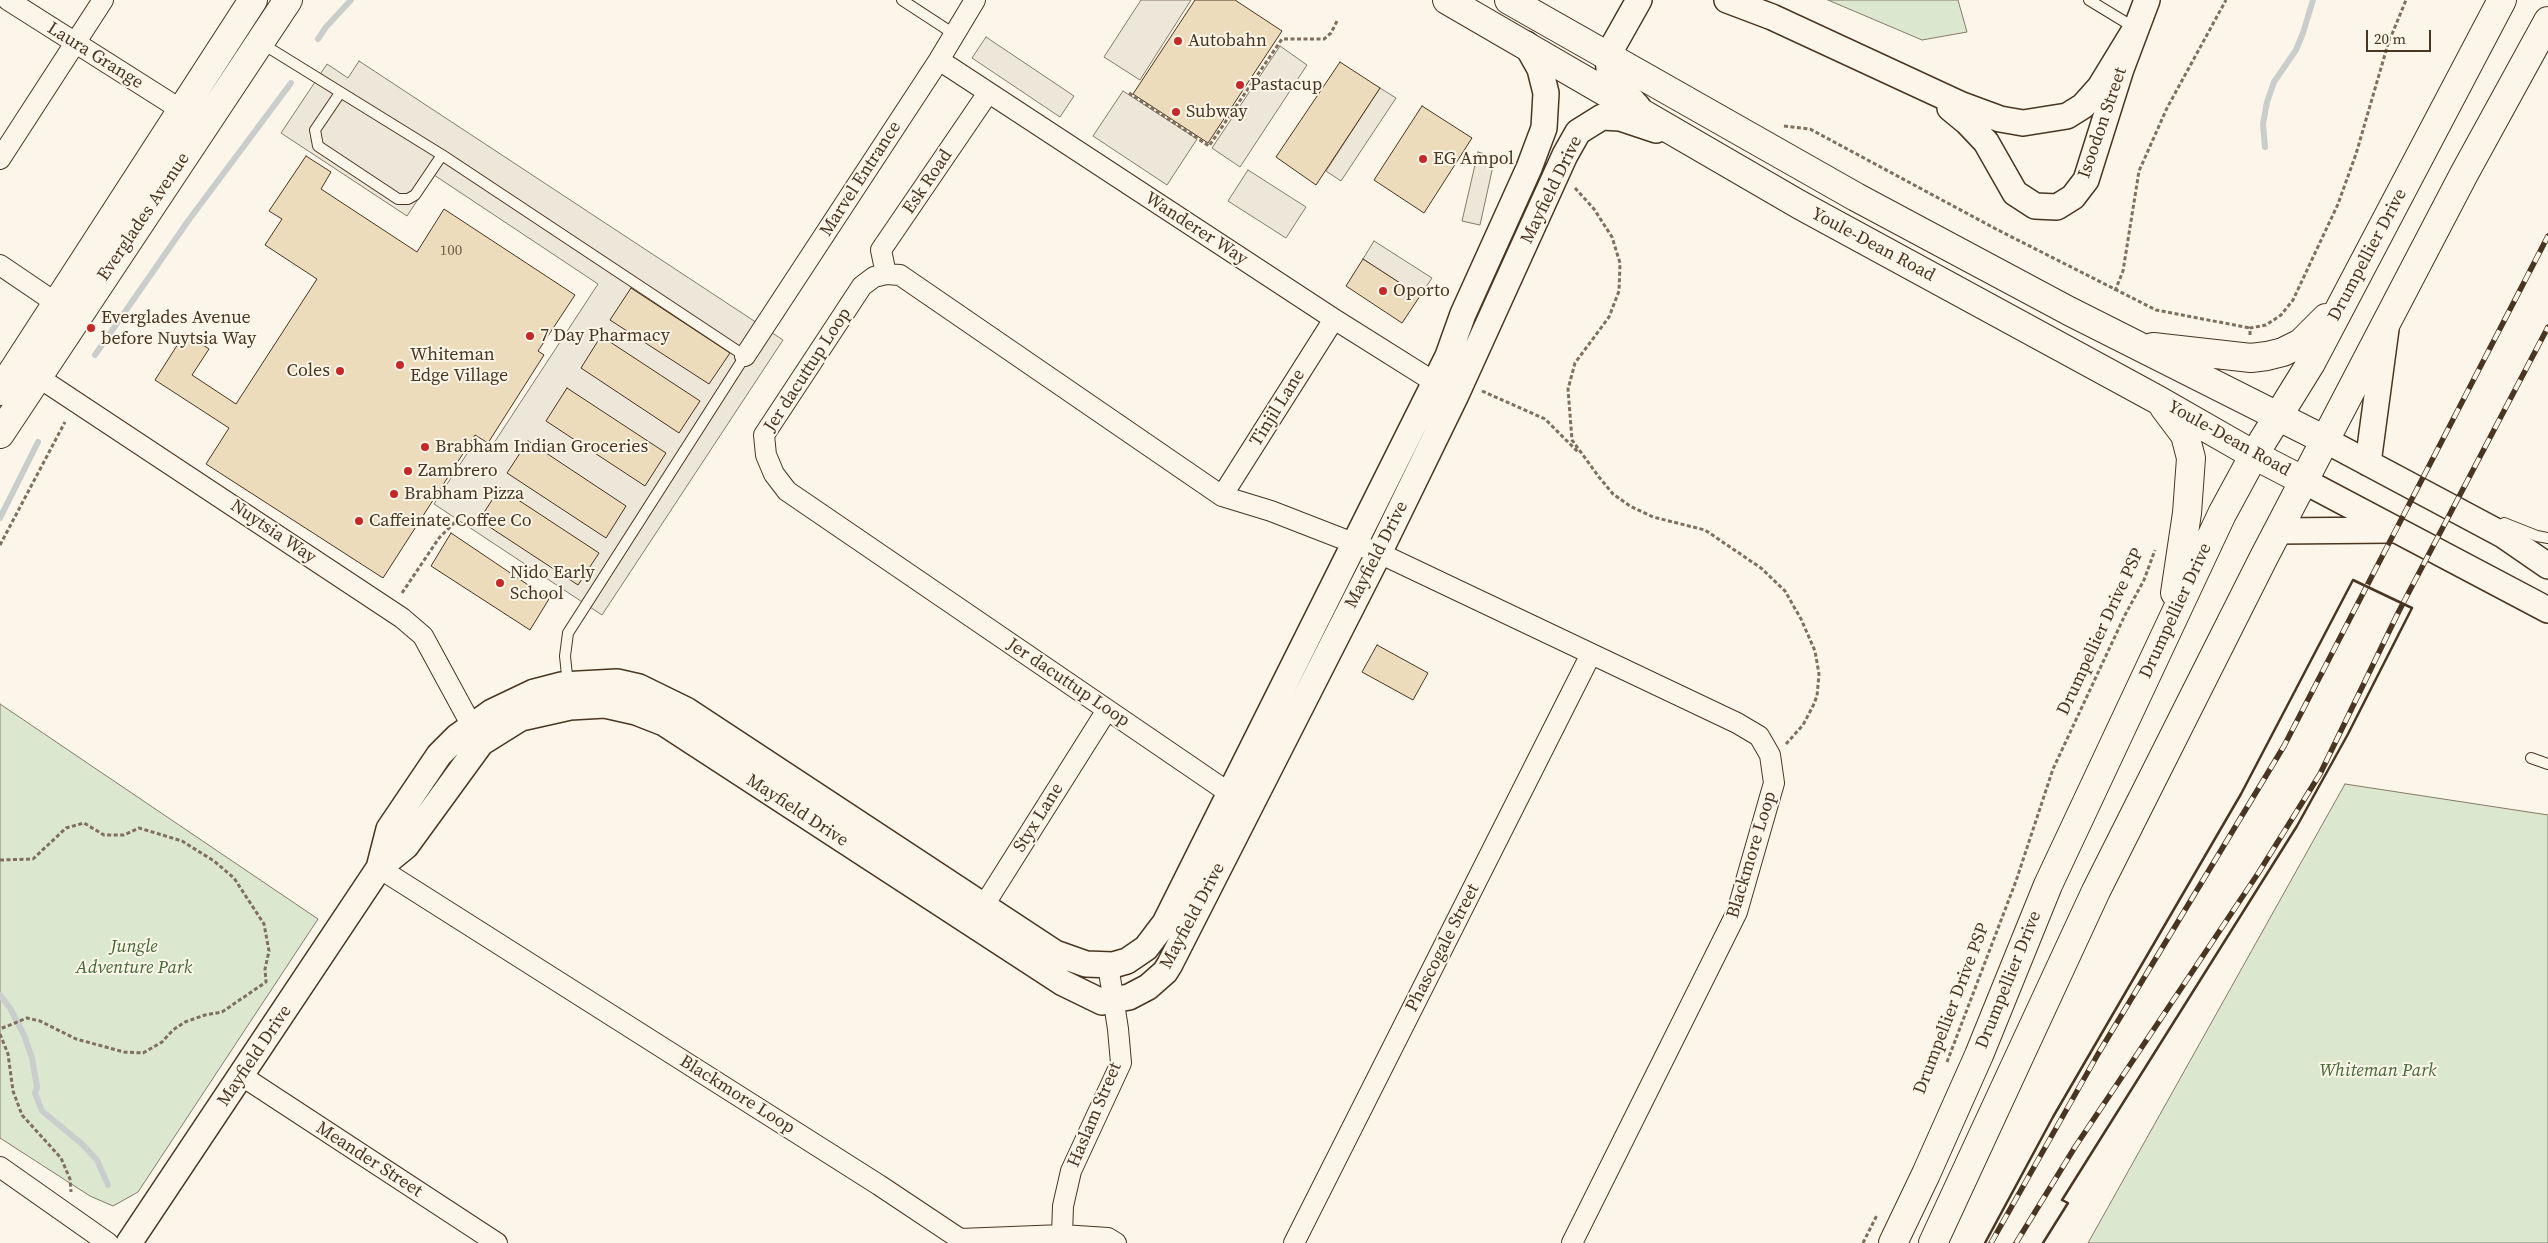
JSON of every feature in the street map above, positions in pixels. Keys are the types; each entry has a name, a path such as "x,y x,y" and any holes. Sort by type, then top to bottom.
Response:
{"main road":[{"name":"Everglades Avenue","path":"0,434 56,303 183,111 253,0"},
{"name":"Everglades Avenue","path":"0,391 28,370 288,0"},
{"name":"Youle-Dean Road","path":"1447,0 1643,112 1704,151 2304,481"},
{"name":"Youle-Dean Road","path":"1509,0 1865,201 2136,346 2325,440"},
{"name":"Drumpellier Drive","path":"1893,1243 1979,1055 2048,885 2222,514 2254,455 2311,363 2502,0"},
{"path":"1933,1243 2096,891 2325,440 2548,21"},
{"path":"2136,346 2251,358 2283,352 2301,343 2349,292"},
{"path":"2158,400 2185,435 2191,458 2187,513 2171,621"}],"street":[{"name":"Laura Grange","path":"8,0 183,111"},
{"path":"0,159 103,0"},
{"name":"Marvel Entrance","path":"746,356 939,60 975,0"},
{"path":"1639,0 1608,55 1609,68 1614,80 1643,112"},
{"name":"Isoodon Street","path":"1727,0 1772,17 1962,105 2000,118 2023,123 2067,116 2083,106 2100,87 2136,28"},
{"name":"Isoodon Street","path":"1904,77 1940,100 1967,122 1986,142 2015,193 2035,206 2057,207 2073,197 2086,180 2094,148 2147,0"},
{"name":"Mayfield Drive","path":"977,916 1063,984 1102,1002 1139,993 1165,972 1239,800 1354,544 1435,382 1529,168 1544,128 1546,93 1540,69 1526,44"},
{"name":"Wanderer Way","path":"939,60 1334,319 1435,382 1467,392"},
{"name":"Esk Road","path":"886,274 881,250 988,93"},
{"name":"Mayfield Drive","path":"129,1243 379,868 406,846 477,735 521,718 569,696 636,712 664,723 977,916 1055,953 1086,964 1108,965 1127,961 1146,948 1165,923 1239,800 1379,553 1467,392 1565,155 1578,132 1602,117 1620,118 1644,124 1704,151"},
{"path":"0,265 56,303"},
{"path":"886,274 900,275 919,287 1222,496 1271,511 1379,553"},
{"name":"Jer dacuttup Loop","path":"886,274 874,277 862,286 771,421 764,435 766,455 774,474 787,490 1239,800"},
{"name":"Tinjil Lane","path":"1222,496 1334,319"},
{"path":"2368,463 2387,321"},
{"name":"Nuytsia Way","path":"28,370 390,610 423,636 477,735"},
{"path":"2325,440 2503,535 2548,566"},
{"path":"2304,481 2548,610"},
{"path":"2278,531 2394,530"},
{"name":"Blackmore Loop","path":"1379,553 1737,723 1759,736 1770,755 1774,783 1737,912 1572,1243"},
{"name":"Phascogale Street","path":"1294,1243 1591,654"},
{"name":"Styx Lane","path":"977,916 1107,710"},
{"name":"Blackmore Loop","path":"379,868 870,1179 960,1241 1062,1235 1108,1238 1116,1243"},
{"name":"Haslam Street","path":"1062,1235 1063,1206 1071,1171 1120,1062 1114,1000 1108,965"},
{"name":"Meander Street","path":"242,1076 497,1243"},
{"path":"0,1167 108,1243"}],"lane":[{"path":"902,0 954,34"},
{"path":"2089,0 2136,28"},
{"path":"260,42 442,155 746,356 568,633 565,656 569,696"},
{"path":"340,93 315,130 318,146 398,199 408,199 415,195 442,155"},
{"path":"2404,482 2478,510 2510,527 2548,538"},
{"path":"2531,758 2548,764"}],"path":[{"path":"2115,291 2123,271 2139,171 2167,108 2226,0"},
{"path":"1750,136 1778,125 1810,129 2115,291 2156,310 2250,328 2266,325 2281,315 2293,300 2326,230 2353,163 2388,44 2406,0"},
{"path":"1129,94 1209,146 1282,39 1324,38 1331,33 1337,21"},
{"path":"1572,185 1594,209 1612,237 1620,264 1619,291 1609,317 1575,363 1568,389 1572,440 1582,456"},
{"path":"2250,328 2251,358"},
{"path":"1467,392 1545,419 1582,456 1613,494 1630,506 1653,517 1705,530 1761,568 1785,591 1801,618 1815,651 1819,674 1817,696 1813,706 1802,725 1790,737 1781,752"},
{"path":"0,545 65,422"},
{"path":"390,610 439,538 461,516"},
{"name":"Drumpellier Drive PSP","path":"1946,1064 2016,881 2053,770 2124,615 2144,580 2156,548"},
{"path":"0,860 33,859 66,828 84,824 104,835 124,835 139,828 182,841 214,861 234,878 264,924 269,951 265,969 266,982 222,1012 205,1015 185,1022 173,1030 162,1042 143,1054 124,1052 76,1039 40,1021 26,1018 0,1029"},
{"path":"0,1034 8,1054 13,1091 22,1115 61,1158 70,1179 71,1200"},
{"path":"1863,1243 1880,1209"}],"green space":[{"path":"1828,0 1958,0 1967,32 1922,40"},
{"name":"Jungle Adventure Park","path":"0,704 318,919 138,1192 113,1206 90,1196 0,1138"},
{"name":"Whiteman Park","path":"2345,784 2548,815 2548,1243 2088,1243"}],"shaded area":[{"path":"1141,0 1191,0 1140,80 1104,57"},
{"path":"986,37 1074,96 1060,117 972,58"},
{"path":"1280,46 1307,65 1240,167 1212,148"},
{"path":"359,61 783,340 602,615 434,504 476,440 490,449 598,284 434,175 407,216 281,133 327,64 348,78"},
{"path":"1380,88 1396,98 1341,181 1326,171"},
{"path":"1123,91 1197,139 1167,185 1093,136"},
{"path":"1478,152 1495,157 1480,225 1462,221"},
{"path":"1248,170 1306,207 1286,238 1228,201"},
{"path":"1374,241 1432,278 1420,296 1363,259"}],"building":[{"path":"1195,0 1235,0 1282,31 1208,143 1133,94"},
{"path":"1340,62 1380,88 1316,185 1276,157"},
{"name":"EG Ampol","path":"1422,106 1472,138 1424,213 1374,180"},
{"name":"Whiteman Edge Village","path":"306,156 331,172 321,189 417,252 444,209 575,295 538,351 544,355 488,443 475,435 383,578 206,464 229,428 155,380 185,333 209,349 192,375 236,404 317,279 265,245 282,219 269,211"},
{"name":"Oporto","path":"1363,259 1420,296 1402,323 1346,286"},
{"path":"631,288 730,353 709,384 610,320"},
{"path":"601,336 700,401 679,433 581,368"},
{"path":"567,388 666,453 645,486 546,421"},
{"path":"528,441 626,506 606,538 507,473"},
{"path":"500,488 599,553 578,585 479,520"},
{"path":"451,533 549,599 530,630 431,566"},
{"path":"1377,645 1428,673 1413,700 1362,672"}],"waterway":[{"path":"318,39 326,27 351,0"},
{"path":"2265,147 2263,124 2267,102 2274,82 2296,50 2313,0"},
{"path":"95,355 188,221 291,83"},
{"path":"0,518 38,442"},
{"path":"0,995 10,1008 24,1035 32,1058 37,1087 35,1093 42,1111 82,1144 97,1160 108,1185"}],"railway":[{"path":"1991,1243 2098,1054 2284,746 2548,236"},
{"path":"2016,1243 2075,1147 2259,872 2320,774 2399,611 2548,327"}],"wall":[{"path":"1985,1243 2053,1117 2241,794 2353,580 2412,608 2348,734 2297,826 2062,1200 2068,1203 2043,1243"}],"place":[{"name":"Autobahn","path":"1178,41"},
{"name":"Pastacup","path":"1240,85"},
{"name":"Subway","path":"1176,112"},
{"name":"EG Ampol","path":"1423,159"},
{"name":"Oporto","path":"1383,291"},
{"name":"Everglades Avenue before Nuytsia Way","path":"91,328"},
{"name":"7 Day Pharmacy","path":"530,336"},
{"name":"Whiteman Edge Village","path":"400,365"},
{"name":"Coles","path":"340,371"},
{"name":"Brabham Indian Groceries","path":"425,447"},
{"name":"Zambrero","path":"408,471"},
{"name":"Brabham Pizza","path":"394,494"},
{"name":"Caffeinate Coffee Co","path":"359,521"},
{"name":"Nido Early School","path":"500,583"}]}
